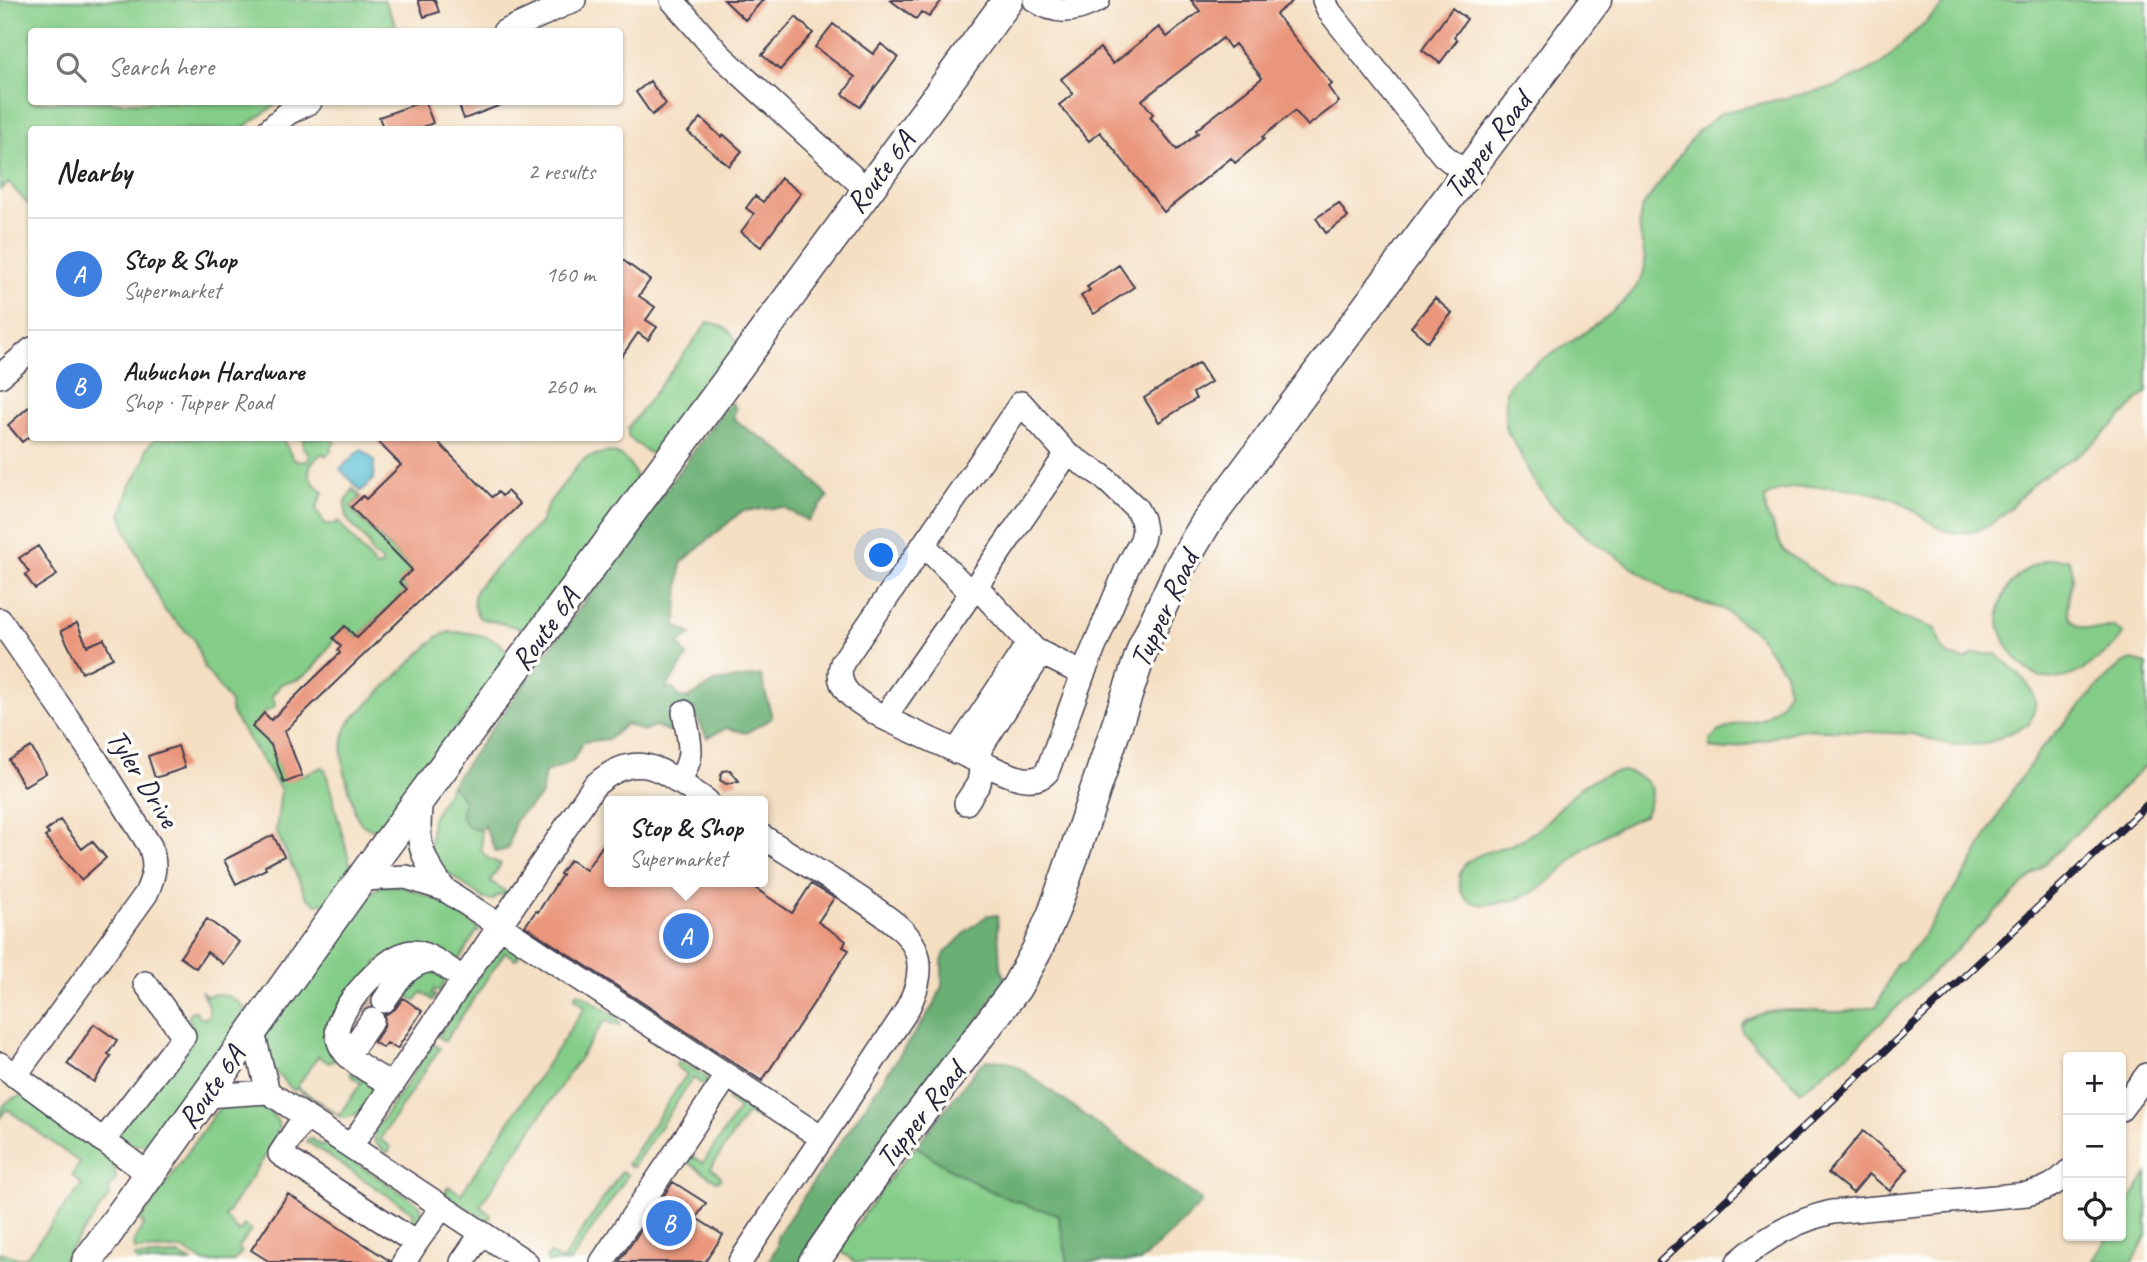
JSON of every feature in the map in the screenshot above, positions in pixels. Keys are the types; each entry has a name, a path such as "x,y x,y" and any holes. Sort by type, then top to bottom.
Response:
{"main road":[{"name":"Route 6A","path":"87,1262 252,1029 1008,0"},
{"name":"Tupper Road","path":"814,1262 887,1157 1016,988 1037,950 1054,911 1143,647 1180,567 1234,485 1595,0"}],"street":[{"path":"512,28 574,0"},
{"path":"672,0 720,55 867,190"},
{"path":"1035,0 1047,7 1067,12 1098,0"},
{"path":"1324,0 1329,11 1443,155 1465,173"},
{"path":"273,126 288,113 304,105"},
{"path":"0,376 28,352"},
{"path":"1021,403 1067,454 1101,475 1136,509 1144,530 1083,674 1047,772 1035,780 1026,780 972,759 884,718 846,691 839,673 842,663 1021,403"},
{"path":"884,718 1067,454"},
{"path":"924,545 1035,649 1083,674"},
{"name":"Tyler Drive","path":"0,620 95,758 150,846 155,861 154,876 146,894 8,1070"},
{"path":"972,759 1035,649"},
{"path":"678,782 691,756 684,712"},
{"path":"966,803 979,783 972,759"},
{"path":"351,1146 586,796 602,779 613,771 640,764 651,766 699,796"},
{"path":"421,798 418,825 423,857 444,889"},
{"path":"740,1262 911,1002 917,986 918,957 913,944 894,923 768,841"},
{"path":"363,879 406,877 444,889 822,1138"},
{"path":"392,1085 346,1053 337,1034 341,1017 369,978 386,964 411,952 428,957 463,979"},
{"path":"346,1053 374,1008 401,977 416,963 428,957"},
{"path":"103,1141 184,1036 145,983"},
{"path":"252,1029 268,1091"},
{"path":"8,1070 150,1175"},
{"path":"2126,1102 2147,1074"},
{"path":"602,1262 727,1076"},
{"path":"206,1096 268,1091 526,1262"},
{"path":"305,1116 279,1154 410,1253 442,1207"},
{"path":"1738,1262 1787,1228 1810,1217 1832,1212 2027,1194 2045,1190 2063,1177"},
{"path":"462,1262 481,1233"}],"green space":[{"path":"0,0 384,0 398,28 28,28 28,105 276,105 245,126 28,126 28,205 9,183 0,190"},
{"path":"1949,0 2147,0 2147,392 2089,447 2042,477 1998,519 1980,529 1958,533 1948,531 1898,501 1850,489 1792,488 1765,498 1766,512 1783,550 1833,585 1862,595 1901,617 1936,629 1941,646 1948,656 1966,660 1974,654 1996,654 2008,664 2025,681 2033,695 2035,708 2029,724 1986,744 1951,745 1912,734 1802,729 1727,750 1710,748 1710,741 1717,732 1737,724 1762,719 1781,704 1788,690 1785,672 1757,634 1723,609 1672,594 1587,537 1554,507 1533,480 1505,428 1506,390 1514,378 1586,332 1635,289 1645,266 1639,225 1643,206 1696,133 1721,113 1837,86 1880,65"},
{"path":"708,322 726,329 737,344 660,452 649,453 628,437 628,428"},
{"path":"732,402 736,409 733,417 737,421 786,455 828,497 808,521 783,507 742,511 681,563 676,626 692,634 679,643 687,657 666,689 673,688 679,697 689,698 715,682 761,675 772,718 746,733 726,728 707,738 693,708 680,712 671,732 655,726 643,731 626,724 609,739 583,742 572,762 545,772 541,796 515,820 508,849 496,852 484,825 481,830 474,829 463,820 464,799 451,785"},
{"path":"153,441 284,441 294,460 306,462 309,458 308,452 303,448 303,441 333,441 331,451 326,456 323,453 317,458 309,472 313,482 323,492 316,509 325,524 335,524 338,521 376,567 382,566 382,561 372,554 368,543 347,519 345,503 353,489 361,497 351,507 354,512 412,570 400,582 407,589 357,638 345,626 311,670 293,681 282,683 272,696 274,707 264,713 252,727 259,733 265,728 284,782 323,767 325,769 352,871 329,902 317,904 307,898 276,831 281,790 231,712 230,702 204,667 194,639 165,611 127,532 121,514 131,485 145,460 146,449"},
{"path":"606,452 619,455 629,463 635,474 637,488 528,630 480,618 474,601 480,584 540,523 549,503 579,464 586,458"},
{"path":"2049,559 2068,559 2071,566 2073,578 2068,608 2073,622 2092,629 2113,626 2123,634 2111,649 2084,669 2072,675 2050,679 2029,671 2019,662 2002,635 1999,621 2000,607 2011,583 2034,565"},
{"path":"449,632 485,636 500,644 509,658 383,825 378,829 366,827 357,816 346,778 342,754 345,731 350,721 437,637"},
{"path":"2132,660 2147,664 2147,764 1853,1050 1801,1091 1742,1032 1742,1025 1763,1013 1775,1011 1844,1012 1877,1006 1896,964 1904,960 1923,936 1970,866 2013,789 2041,749 2103,681 2122,664"},
{"path":"1624,771 1641,778 1650,786 1651,798 1645,815 1595,841 1535,891 1507,901 1487,904 1471,902 1466,898 1459,878 1470,860 1531,834 1589,782 1604,775"},
{"path":"451,785 464,799 481,830 482,852 489,859 501,864 490,881 506,892 504,896 501,894 494,900 484,899 440,867 430,850 432,819"},
{"path":"381,886 405,888 429,897 466,918 479,932 476,932 460,959 377,962 331,1051 334,1061 329,1063 318,1056 297,1087 339,1115 361,1083 351,1076 350,1071 376,1086 359,1112 342,1118 297,1089 294,1091 276,1073 264,1053 266,1030 365,897"},
{"path":"988,915 997,915 1000,965 1006,981 801,1262 768,1262 777,1247 777,1236 935,1003 942,986 942,961 945,953"},
{"path":"507,945 518,952 519,957 515,959 505,952 445,1041 438,1036 499,946"},
{"path":"427,968 445,982 439,992 434,989 432,994 436,996 433,1000 422,992 415,1001 401,992"},
{"path":"201,991 206,996 222,994 236,1000 245,1008 243,1020 161,1134 146,1144 132,1145 121,1137 121,1128 193,1031 188,1018 191,1011 196,1011 199,1017 205,1019 209,1014 209,1006"},
{"path":"579,993 618,1018 620,1025 605,1020 480,1206 491,1215 490,1219 486,1220 446,1194 446,1189 450,1187 461,1194 585,1007 576,999 575,995"},
{"path":"433,1044 440,1048 380,1139 390,1147 389,1152 385,1152 375,1143 374,1132"},
{"path":"987,1060 1007,1061 1021,1069 1200,1199 1201,1204 1140,1262 1068,1262 1058,1214 1020,1203 984,1188 916,1146 979,1066"},
{"path":"681,1061 706,1077 707,1083 704,1085 693,1078 633,1167 627,1164 687,1074 676,1066 677,1062"},
{"path":"734,1095 762,1117 759,1120 747,1113 711,1168 721,1176 717,1181 687,1159 691,1156 703,1163 739,1109 728,1100 729,1096"},
{"path":"24,1096 109,1157 114,1166 116,1180 110,1186 109,1197 61,1262 6,1262 0,1257 0,1252 20,1259 26,1257 82,1185 72,1175 80,1163 7,1109 0,1118 2,1109 8,1102 15,1097"},
{"path":"252,1101 272,1109 270,1113 278,1123 278,1137 225,1217 239,1232 244,1225 251,1230 238,1249 242,1252 233,1262 204,1262 182,1249 135,1250 134,1240 144,1224 140,1221 215,1113 225,1104"},
{"path":"310,1138 322,1146 325,1143 420,1205 422,1214 412,1227 408,1226 414,1213 306,1141"},
{"path":"916,1146 984,1188 1020,1203 1059,1214 1068,1262 855,1262 839,1250"},
{"path":"622,1171 628,1175 570,1262 548,1262 546,1258 550,1254 562,1261"},
{"path":"2147,1174 2147,1236 2133,1262 2093,1262 2105,1241 2126,1241 2126,1206"},
{"path":"178,1255 193,1262 137,1262 135,1257"}],"water":[{"path":"361,449 374,460 374,479 361,491 340,469"}],"building":[{"path":"418,0 435,0 439,12 424,17"},
{"path":"724,0 763,0 745,20"},
{"path":"890,0 942,0 929,17 921,12 916,19"},
{"path":"1191,0 1294,0 1276,14 1332,84 1328,87 1339,102 1308,126 1295,111 1235,163 1231,158 1164,212 1100,132 1089,141 1059,105 1073,94 1061,79 1100,48 1113,64 1159,27 1167,37 1200,11","holes":["1223,38 1230,48 1235,44 1262,78 1196,130 1198,133 1177,150 1150,117 1153,114 1142,100"]},
{"path":"1452,8 1467,19 1454,37 1457,40 1440,63 1422,50"},
{"path":"796,17 813,33 780,70 762,55"},
{"path":"833,24 873,54 881,44 898,57 860,107 843,94 855,77 815,47"},
{"path":"650,81 666,104 652,115 636,92"},
{"path":"413,105 426,105 433,123 426,126 382,126 379,117"},
{"path":"459,105 501,105 464,119"},
{"path":"701,118 721,137 724,135 742,151 729,166 688,132"},
{"path":"781,178 801,193 761,247 741,232 754,214 746,208 755,196 763,202"},
{"path":"1339,203 1348,217 1326,233 1316,218"},
{"path":"623,260 650,280 639,296 655,307 646,320 657,327 648,340 638,333 623,355"},
{"path":"1119,265 1134,287 1094,314 1081,296 1090,290 1087,287"},
{"path":"1435,298 1452,313 1428,342 1411,327"},
{"path":"1199,363 1211,382 1193,393 1196,399 1159,422 1144,398"},
{"path":"28,408 28,437 22,442 8,425"},
{"path":"377,441 437,441 492,497 498,492 502,496 507,491 520,504 285,731 302,776 284,783 271,745 252,727 264,713 271,720 340,653 338,650 341,646 333,638 345,626 357,638 407,589 399,582 412,570 351,507 363,496 366,499 401,465"},
{"path":"38,546 57,575 35,589 25,575 29,572 19,558"},
{"path":"77,623 87,646 104,639 113,658 82,673 61,631"},
{"path":"178,746 185,768 155,778 148,756"},
{"path":"31,747 46,773 24,786 9,760"},
{"path":"730,770 739,781 726,784 720,780 721,775 723,771"},
{"path":"60,820 82,849 92,841 106,858 81,880 45,837 49,834 46,831"},
{"path":"273,835 284,856 265,866 266,869 236,884 224,860"},
{"path":"604,843 604,887 753,887 792,913 811,884 834,898 818,922 846,941 843,947 849,950 762,1081 525,926 536,911 538,912 570,860 586,870"},
{"path":"207,919 239,942 223,964 207,952 196,968 180,957"},
{"path":"403,998 422,1011 397,1049 387,1043 383,1048 374,1042 384,1027 385,1015 395,1009"},
{"path":"94,1024 117,1040 108,1054 111,1056 94,1082 67,1064"},
{"path":"1863,1131 1908,1169 1890,1191 1869,1174 1853,1193 1828,1173"},
{"path":"673,1182 706,1203 696,1218 723,1235 705,1262 619,1262"},
{"path":"288,1194 390,1262 270,1262 251,1250"}],"tunnel":[{"path":"363,1014 376,996"}],"railway":[{"path":"1660,1262 2147,805"}],"place":[{"name":"Stop & Shop","path":"686,936"},
{"name":"Aubuchon Hardware","path":"669,1223"}]}
